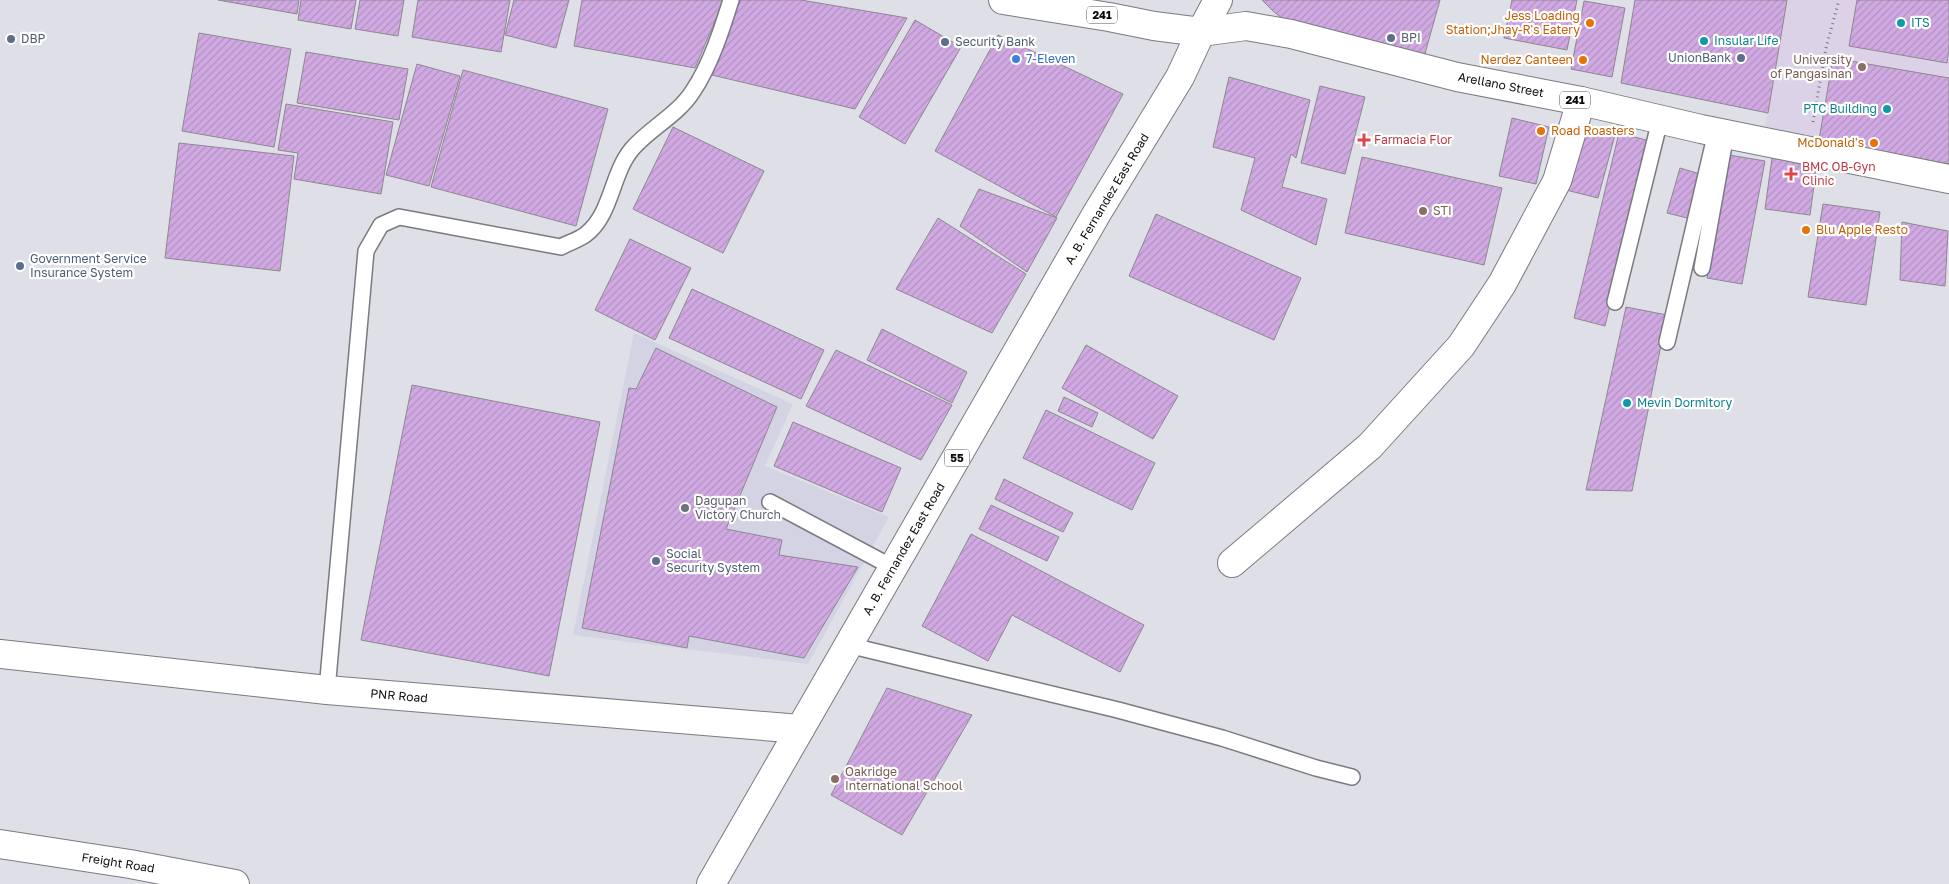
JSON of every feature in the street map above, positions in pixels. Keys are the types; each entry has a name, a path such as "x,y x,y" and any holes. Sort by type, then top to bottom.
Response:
{"main road":[{"name":"241","path":"1003,0 1154,26 1201,32"},
{"name":"55","path":"1201,32 1218,0"},
{"name":"Arellano Street","path":"1201,32 1246,26 1273,31 1457,77 1581,101 1721,133 1949,179"},
{"name":"A. B. Fernandez East Road","path":"712,884 1097,213 1180,77 1201,32"},
{"path":"1232,563 1370,446 1460,346 1502,284 1557,181 1581,101"},
{"name":"PNR Road","path":"0,654 327,690 800,728"},
{"name":"Freight Road","path":"0,844 130,864 235,884"}],"lane":[{"path":"327,690 366,250 381,225 399,217 561,247 585,235 600,218 618,172 632,150 693,92 717,42 732,0"},
{"path":"1615,302 1660,120"},
{"path":"1702,268 1721,133"},
{"path":"1667,342 1721,133"},
{"path":"770,502 894,568"},
{"path":"848,645 1118,710 1222,738 1316,768 1352,777"}],"path":[{"path":"1808,151 1826,48 1838,0"}],"shaded area":[{"name":"University of Pangasinan","path":"1787,0 1949,0 1949,169 1764,134"},
{"path":"634,333 793,404 765,466 889,517 808,664 573,635"}],"building":[{"path":"218,0 299,0 297,14"},
{"path":"301,0 356,0 351,29 298,20"},
{"path":"360,0 404,0 398,36 355,29"},
{"path":"418,0 510,0 501,52 412,37"},
{"path":"514,0 569,0 556,48 505,35"},
{"path":"582,0 724,0 695,68 574,46"},
{"path":"740,0 801,0 907,18 855,109 712,75"},
{"name":"BPI","path":"1262,0 1440,0 1424,57 1283,19"},
{"path":"1512,0 1577,0 1567,50 1504,38"},
{"name":"Insular Life","path":"1635,0 1787,0 1768,113 1621,83"},
{"name":"ITS","path":"1857,0 1949,0 1949,48 1947,63 1849,46"},
{"path":"1584,1 1625,8 1612,77 1571,69"},
{"path":"915,20 961,47 905,144 859,117"},
{"path":"199,33 291,49 274,147 182,131"},
{"path":"998,35 1123,94 1056,217 935,151"},
{"path":"306,52 408,69 399,120 297,103"},
{"name":"PTC Building","path":"1833,58 1949,78 1949,164 1819,140"},
{"path":"417,64 460,76 429,186 386,175"},
{"path":"463,70 608,109 576,226 431,187"},
{"path":"1229,77 1310,100 1296,158 1291,154 1282,187 1327,199 1316,245 1241,210 1255,158 1213,147"},
{"path":"1320,86 1365,97 1345,174 1301,163"},
{"path":"286,104 393,122 381,194 294,179 298,153 278,150"},
{"path":"1512,118 1549,127 1536,184 1499,176"},
{"path":"1583,126 1615,135 1598,198 1566,190"},
{"path":"673,127 764,171 723,253 633,209"},
{"path":"1619,133 1650,141 1605,326 1574,318"},
{"path":"179,143 294,156 280,271 165,258"},
{"path":"1729,155 1765,161 1742,284 1707,278"},
{"name":"STI","path":"1362,157 1502,188 1484,265 1345,233"},
{"path":"1772,158 1817,164 1810,215 1765,209"},
{"path":"1680,168 1700,174 1687,218 1667,213"},
{"path":"979,189 1057,218 1027,272 960,226"},
{"path":"1823,204 1880,212 1866,305 1808,297"},
{"path":"1156,214 1301,278 1274,340 1129,276"},
{"path":"938,218 1026,274 992,333 896,289"},
{"path":"1902,222 1948,231 1945,286 1900,280"},
{"path":"630,239 691,268 655,340 595,310"},
{"path":"692,289 824,350 801,399 669,338"},
{"name":"Mevin Dormitory","path":"1626,307 1667,315 1632,491 1586,490"},
{"path":"882,329 967,372 952,403 867,360"},
{"path":"1086,345 1178,396 1153,439 1062,388"},
{"path":"656,348 777,407 726,529 782,540 779,555 858,567 804,658 689,636 687,648 582,628 629,388 636,389"},
{"path":"836,350 952,405 921,460 806,406"},
{"path":"412,385 600,422 549,676 361,640"},
{"path":"1064,397 1098,413 1092,427 1058,411"},
{"path":"1046,410 1155,463 1132,510 1023,458"},
{"path":"793,422 901,468 882,512 774,466"},
{"path":"1004,479 1073,513 1063,532 995,499"},
{"path":"991,505 1059,537 1047,561 979,529"},
{"path":"971,534 1144,625 1120,672 1012,615 988,661 922,626"},
{"path":"887,688 972,715 902,835 831,795"}],"place":[{"name":"Jess Loading Station;Jhay-R's Eatery","path":"1590,23"},
{"name":"ITS","path":"1901,23"},
{"name":"BPI","path":"1391,38"},
{"name":"DBP","path":"11,39"},
{"name":"Insular Life","path":"1704,41"},
{"name":"Security Bank","path":"945,42"},
{"name":"UnionBank","path":"1741,58"},
{"name":"7-Eleven","path":"1016,59"},
{"name":"Nerdez Canteen","path":"1583,60"},
{"name":"University of Pangasinan","path":"1862,67"},
{"name":"PTC Building","path":"1887,109"},
{"name":"Road Roasters","path":"1541,131"},
{"name":"Farmacia Flor","path":"1364,140"},
{"name":"McDonald's","path":"1874,143"},
{"name":"BMC OB-Gyn Clinic","path":"1791,174"},
{"name":"STI","path":"1423,211"},
{"name":"Blu Apple Resto","path":"1806,230"},
{"name":"Government Service Insurance System","path":"20,266"},
{"name":"Mevin Dormitory","path":"1627,403"},
{"name":"Dagupan Victory Church","path":"685,508"},
{"name":"Social Security System","path":"656,561"},
{"name":"Oakridge International School","path":"835,779"}]}
